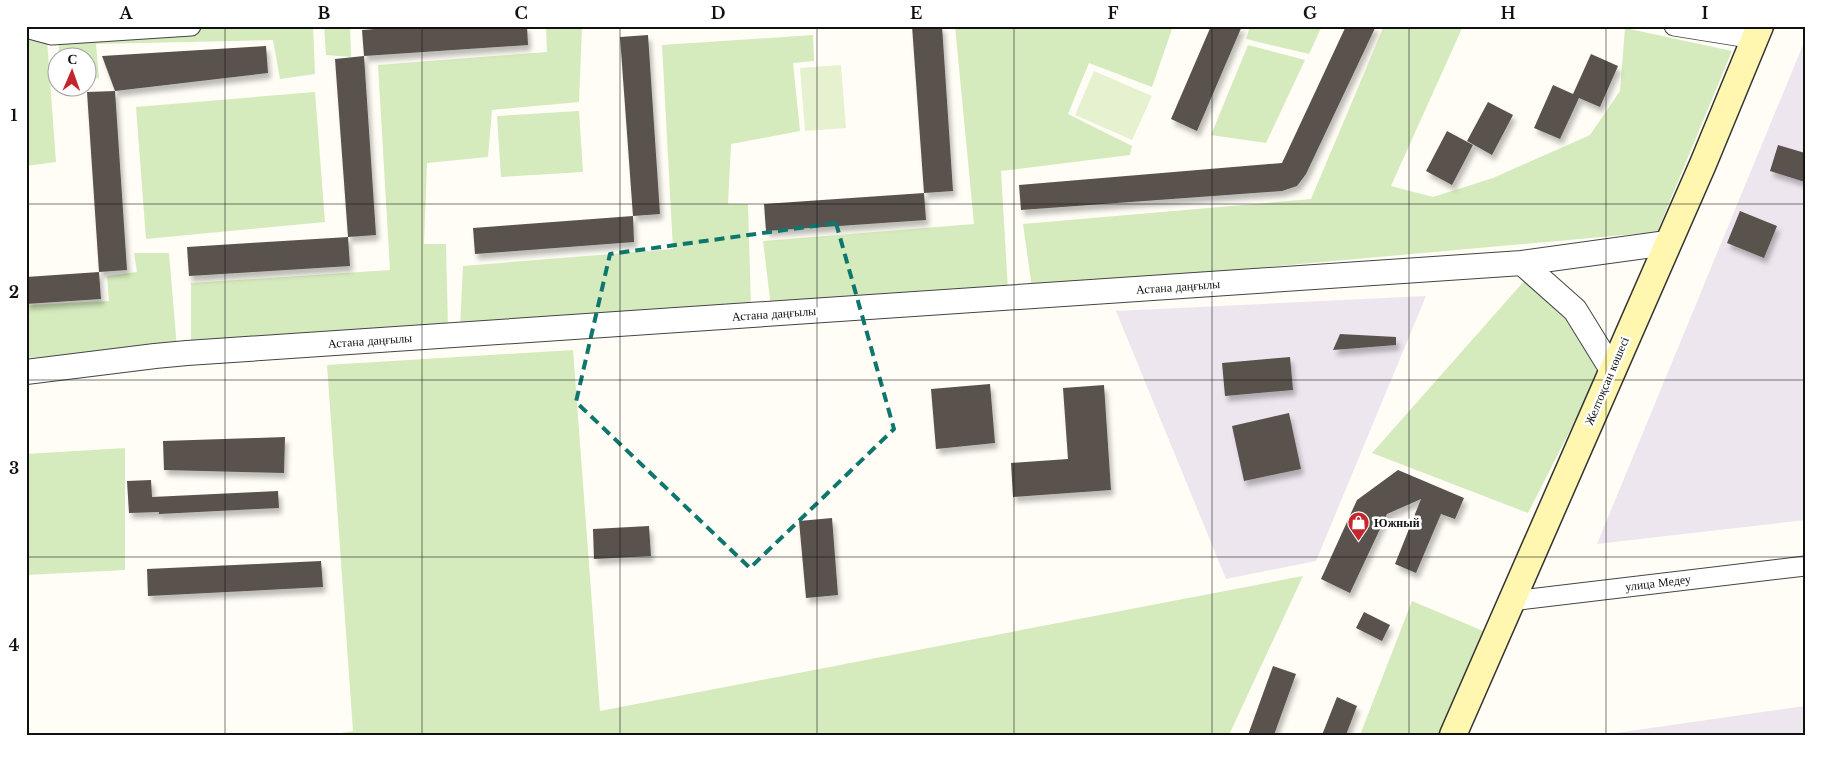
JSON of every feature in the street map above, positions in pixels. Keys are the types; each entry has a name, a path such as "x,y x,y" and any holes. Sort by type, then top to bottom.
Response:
{"main road":[{"name":"Желтоқсан көшесі","path":"1453,735 1758,33"}],"street":[{"path":"26,28 52,35 191,26"},
{"path":"1674,26 1758,33"},
{"name":"Астана даңғылы","path":"26,372 179,354 1522,263 1667,243"},
{"path":"1522,263 1575,310 1612,370"},
{"name":"улица Медеу","path":"1511,601 1805,566"}],"highlighted area":[{"path":"836,223 894,429 750,568 576,402 610,254"}],"shaded area":[{"path":"1805,40 1805,520 1597,544"},
{"path":"1426,296 1316,561 1226,579 1116,311"},
{"path":"1805,706 1805,735 1602,735"}],"green space":[{"path":"26,26 46,26 48,98 51,98 56,162 26,166"},
{"path":"58,26 313,26 315,74 280,79 273,40 96,44 96,48 59,48"},
{"path":"324,26 350,26 351,57 326,55"},
{"path":"546,26 582,26 579,102 492,110 488,157 427,163 424,244 446,244 448,329 191,347 191,283 390,270 378,65 547,52"},
{"path":"955,26 1173,26 1152,87 1089,63 1068,114 1132,146 1130,155 1001,171 1008,290 771,307 763,241 974,224"},
{"path":"1250,26 1322,26 1309,54 1246,39"},
{"path":"1384,26 1463,26 1391,186 1433,197 1493,178 1590,135 1620,91 1625,28 1732,51 1657,232 1032,288 1023,224 1311,199"},
{"path":"813,35 814,61 793,63 800,131 731,144 728,204 748,204 751,308 460,328 463,266 673,249 662,45"},
{"path":"1248,45 1305,60 1266,143 1211,135"},
{"path":"841,65 846,128 805,131 800,68"},
{"path":"1094,71 1152,96 1132,140 1075,115"},
{"path":"315,92 325,222 146,239 136,107"},
{"path":"579,111 583,172 501,177 497,116"},
{"path":"134,253 169,253 177,348 26,358 26,305 109,301 107,276 137,272"},
{"path":"1526,279 1571,315 1603,366 1528,513 1372,453"},
{"path":"573,350 600,711 1303,576 1229,735 329,735 353,731 327,365"},
{"path":"125,448 125,570 26,575 26,454"},
{"path":"1412,601 1488,633 1443,735 1360,735"}],"building":[{"path":"412,26 527,26 528,45 364,56 362,30"},
{"path":"912,26 942,26 953,191 924,193"},
{"path":"1211,26 1242,26 1197,131 1171,119"},
{"path":"1346,26 1376,26 1306,174 1297,186 1282,191 1021,210 1019,185 1282,163"},
{"path":"648,35 660,214 633,216 620,37"},
{"path":"266,46 268,73 115,91 102,56"},
{"path":"1591,54 1618,66 1600,107 1579,98 1560,139 1534,128 1553,85 1573,94"},
{"path":"364,56 376,235 348,237 335,59"},
{"path":"115,91 127,270 99,272 87,98 98,98 98,92"},
{"path":"1488,102 1513,115 1492,155 1467,141"},
{"path":"1447,131 1473,145 1452,185 1426,171"},
{"path":"1778,145 1805,153 1805,182 1770,171"},
{"path":"924,193 926,220 766,231 764,204"},
{"path":"1740,211 1777,226 1764,258 1727,243"},
{"path":"633,216 634,242 475,254 473,228"},
{"path":"348,237 350,266 189,276 187,247"},
{"path":"99,272 101,299 26,304 26,277"},
{"path":"1340,334 1396,337 1396,345 1333,350"},
{"path":"1290,357 1293,390 1225,396 1222,363"},
{"path":"990,384 995,443 936,449 931,389"},
{"path":"1104,385 1111,490 1013,497 1011,463 1068,459 1063,388"},
{"path":"1289,413 1301,469 1244,481 1232,426"},
{"path":"285,437 284,473 164,470 163,441"},
{"path":"1398,470 1464,498 1455,519 1441,514 1416,573 1395,564 1421,499 1387,514 1350,593 1321,579 1357,500"},
{"path":"151,480 152,497 278,491 279,508 159,514 159,512 129,513 127,481"},
{"path":"832,518 838,595 806,598 799,521"},
{"path":"649,526 651,556 594,559 593,529"},
{"path":"321,561 323,587 148,596 147,569"},
{"path":"1364,612 1390,625 1382,641 1356,628"},
{"path":"1273,666 1296,674 1274,735 1248,735"},
{"path":"1337,697 1357,706 1346,735 1322,735"}],"place":[{"name":"Южный","path":"1358,542"}]}
